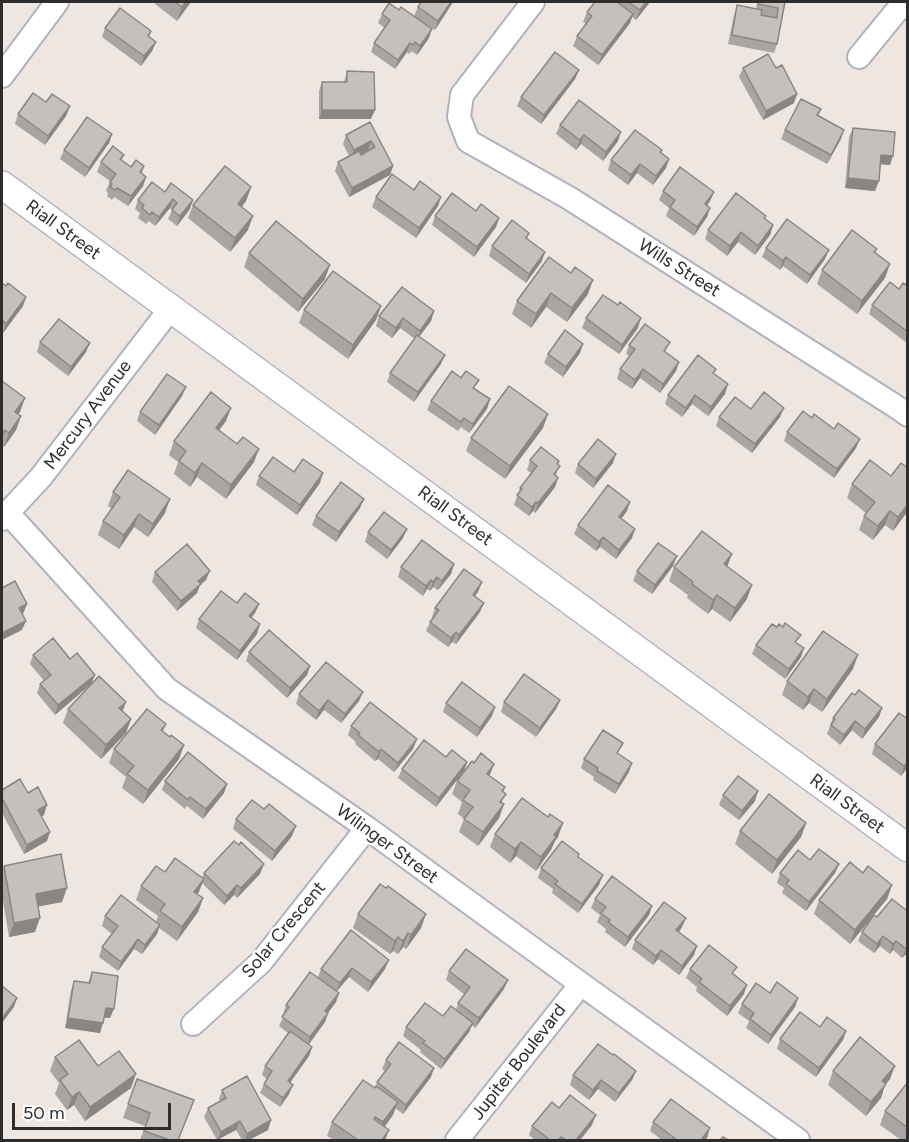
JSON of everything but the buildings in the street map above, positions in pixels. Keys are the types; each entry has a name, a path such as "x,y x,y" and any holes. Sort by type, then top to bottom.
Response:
{"street":[{"path":"2,76 57,2"},
{"name":"Wills Street","path":"533,2 462,95 459,117 468,141 569,198 908,415"},
{"path":"860,57 906,2"},
{"name":"Riall Street","path":"2,185 908,849"},
{"name":"Mercury Avenue","path":"5,516 41,477 171,308"},
{"name":"Wilinger Street","path":"5,516 167,689 367,828 798,1140"},
{"name":"Solar Crescent","path":"193,1024 261,962 367,828"},
{"name":"Jupiter Boulevard","path":"457,1140 580,984"}]}
